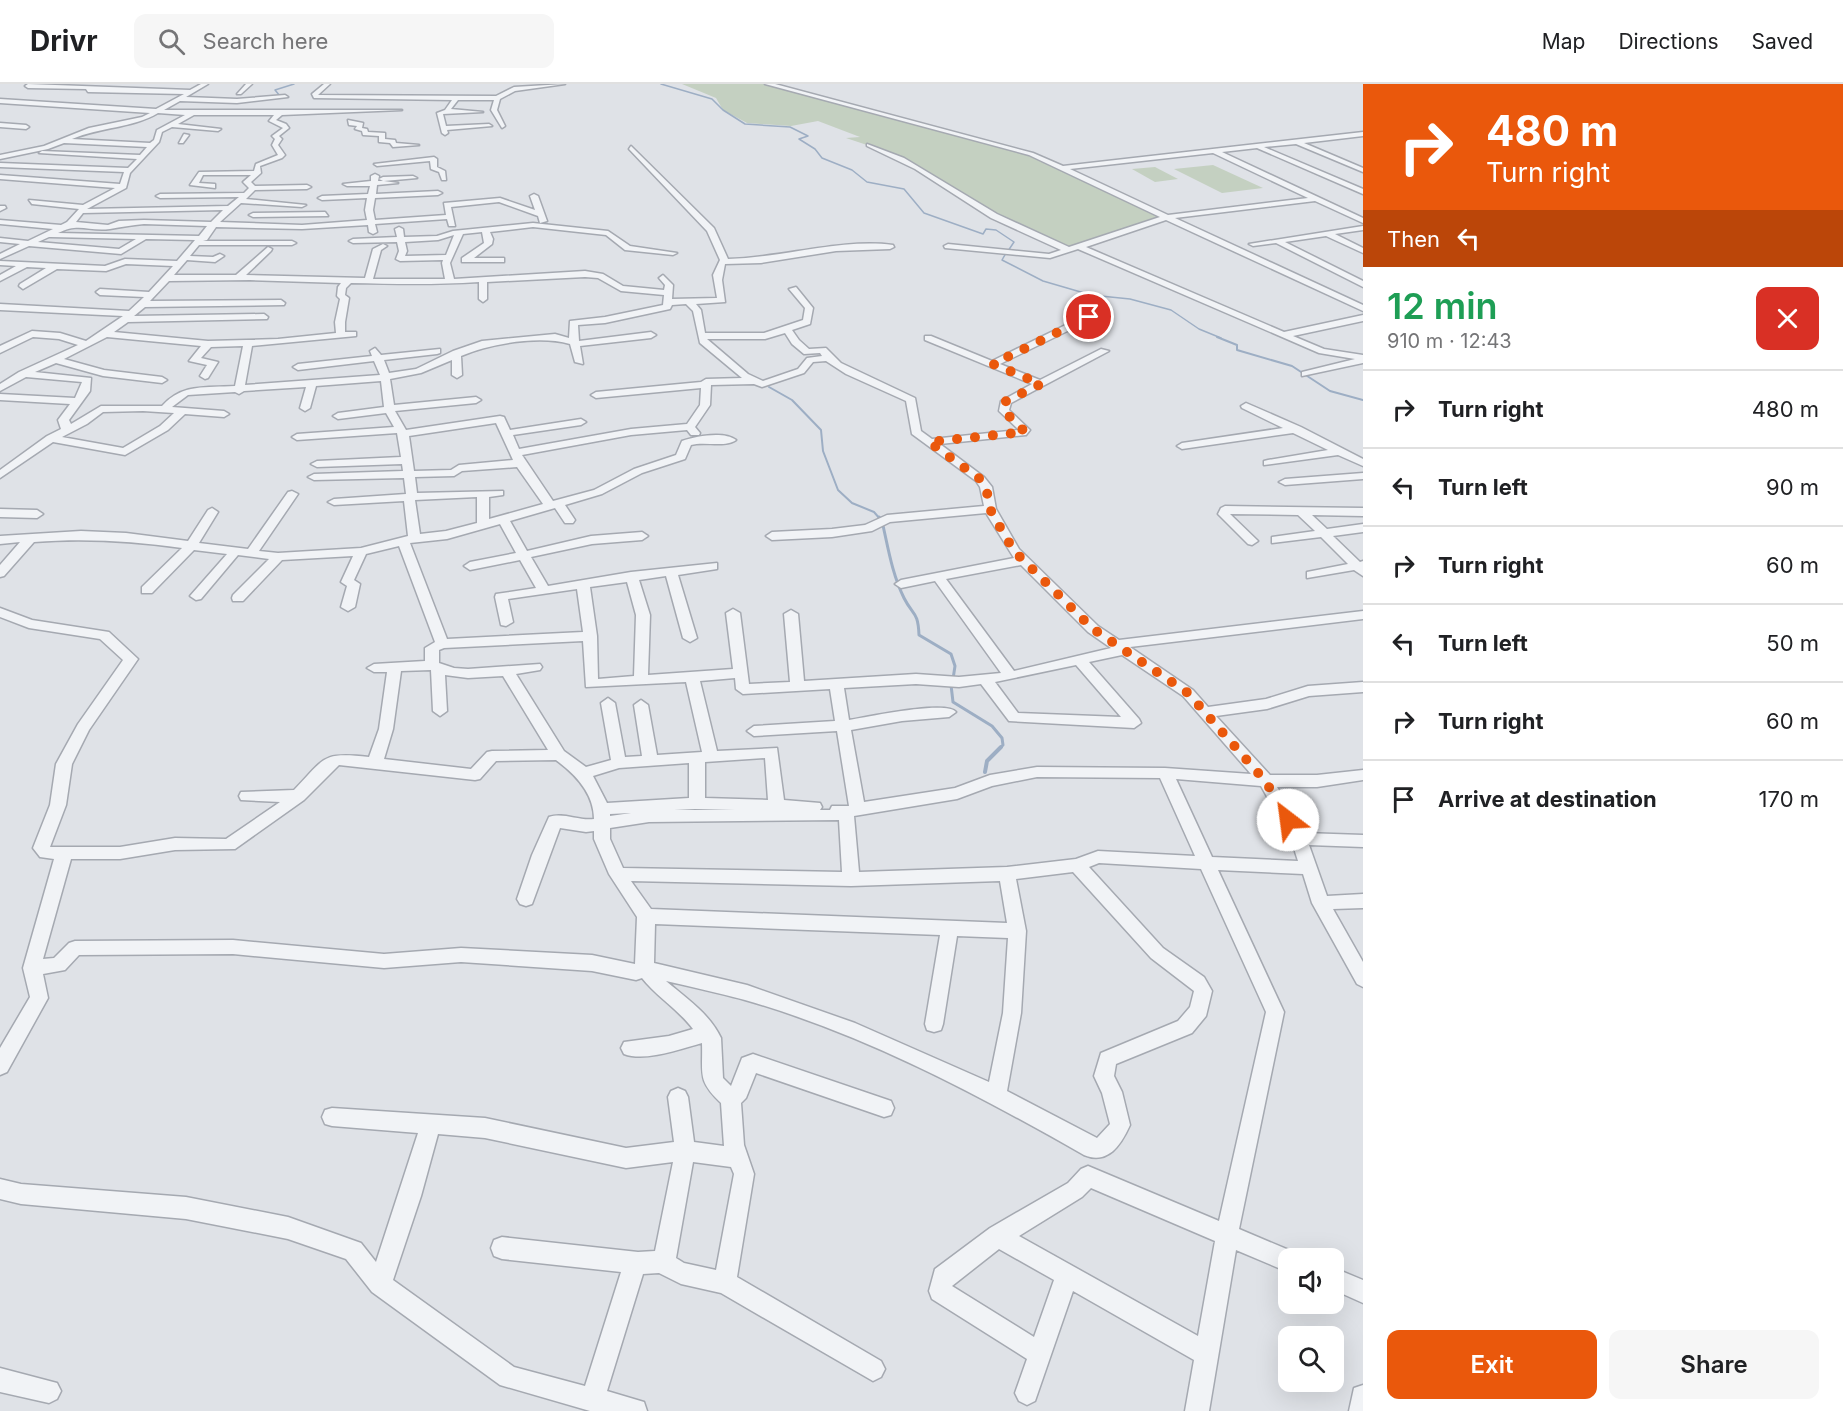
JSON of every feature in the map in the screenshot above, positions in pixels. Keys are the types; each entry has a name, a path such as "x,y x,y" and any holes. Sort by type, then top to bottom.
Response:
{"street":[{"path":"0,158 39,149 91,129 136,122 161,111 190,91 205,84"},
{"path":"239,93 249,84"},
{"path":"326,84 315,94 316,97 497,98 514,89 562,84"},
{"path":"768,84 1013,147 1071,168 1361,137"},
{"path":"786,84 1028,146 1363,310"},
{"path":"0,100 30,87 28,86 123,88"},
{"path":"88,90 210,90"},
{"path":"181,99 237,101 286,94 280,113 271,120 286,128 275,136 279,139 276,148 282,155 258,165 255,168 258,172"},
{"path":"447,111 457,97"},
{"path":"312,114 324,98"},
{"path":"358,98 353,117 401,118"},
{"path":"497,98 494,110 502,126"},
{"path":"0,100 126,110 193,112 312,114 399,110"},
{"path":"126,110 141,102"},
{"path":"77,114 96,106"},
{"path":"866,110 876,110 876,107"},
{"path":"437,120 440,113 447,111 480,112"},
{"path":"0,257 68,226 81,209 123,186 127,172 150,145 157,141 159,131 193,112"},
{"path":"899,118 900,115 910,115"},
{"path":"0,117 13,117"},
{"path":"437,120 459,118"},
{"path":"437,120 445,130 460,126 489,126"},
{"path":"350,121 351,124 361,124 358,129 365,130 365,134 383,134 381,141 393,141 393,145 416,145 409,151 410,160"},
{"path":"0,125 26,127"},
{"path":"172,125 218,129"},
{"path":"458,136 460,126"},
{"path":"158,136 167,135"},
{"path":"177,135 187,135 182,142"},
{"path":"62,141 150,145"},
{"path":"1215,152 1298,142 1363,170"},
{"path":"869,145 917,166 994,216 1008,219 1035,235 1074,248 1322,351 1363,359"},
{"path":"0,147 39,149"},
{"path":"167,278 238,277 368,283 585,274 600,276 621,288 689,302 722,300 717,286 717,270 724,260 711,230 631,148"},
{"path":"1260,148 1363,192"},
{"path":"24,152 142,157"},
{"path":"1215,152 1363,221"},
{"path":"377,164 435,159 433,168 442,171 444,179"},
{"path":"248,162 271,161"},
{"path":"0,165 130,170"},
{"path":"212,186 194,185 201,173 258,172"},
{"path":"248,194 247,182 258,172"},
{"path":"0,177 123,186"},
{"path":"347,184 374,179 413,178"},
{"path":"374,179 394,183"},
{"path":"370,241 373,232 369,196 374,179"},
{"path":"191,195 200,186"},
{"path":"160,196 248,194 307,186"},
{"path":"332,191 344,192 342,198"},
{"path":"1,386 104,334 127,317 202,241 214,223 248,194 281,201 283,205 342,198 438,193"},
{"path":"534,196 544,226"},
{"path":"948,246 1044,256 1171,216 1315,199"},
{"path":"450,281 446,263 455,247 456,233 448,217 447,205 500,200 541,214"},
{"path":"500,200 503,210"},
{"path":"96,201 135,201"},
{"path":"32,202 81,209 230,208"},
{"path":"404,208 400,239 403,251 400,259 449,257"},
{"path":"2,222 27,212"},
{"path":"221,216 325,214"},
{"path":"338,226 342,214"},
{"path":"1171,216 1363,302"},
{"path":"2,222 109,227 119,223 144,222 338,226 448,217"},
{"path":"507,219 510,228"},
{"path":"353,241 438,238 456,233 510,228 532,229 544,226 608,233 628,248 673,253"},
{"path":"1253,244 1363,228"},
{"path":"485,230 489,239 488,244 465,260 501,260"},
{"path":"1328,234 1363,251"},
{"path":"50,235 292,243"},
{"path":"0,240 122,252 143,238"},
{"path":"489,239 500,238"},
{"path":"1278,241 1363,284"},
{"path":"368,283 377,249 383,246"},
{"path":"455,247 482,248"},
{"path":"722,261 760,261 836,249 890,248"},
{"path":"238,277 268,249"},
{"path":"0,263 111,269 119,263 130,261 215,260 220,256"},
{"path":"0,278 25,265"},
{"path":"23,286 54,267"},
{"path":"580,362 574,343 574,322 605,320 667,307 669,285 663,278"},
{"path":"483,279 483,299"},
{"path":"341,334 340,322 345,298 341,296 342,287 347,282"},
{"path":"700,336 765,336 807,322 809,308 793,289"},
{"path":"100,292 150,295"},
{"path":"689,302 697,310 696,318 702,330 700,336"},
{"path":"141,304 281,303"},
{"path":"0,307 127,317 264,316"},
{"path":"993,364 1089,317"},
{"path":"1283,335 1363,318"},
{"path":"279,342 282,328"},
{"path":"787,329 795,342 807,352 823,350 826,358 837,366 898,391 911,400 916,432 980,479 986,487 990,509 1014,551 1053,587 1080,618 1119,648 1188,693 1206,712 1266,782 1299,839 1321,903 1360,970"},
{"path":"0,350 32,334 60,336 84,344"},
{"path":"104,334 208,344 279,342 353,334"},
{"path":"165,409 181,393 383,377 418,371 456,353 482,344 555,337 574,343 651,335"},
{"path":"700,336 710,349 762,384 801,371 810,360 826,358"},
{"path":"928,338 1041,384"},
{"path":"415,340 418,353"},
{"path":"238,390 248,343"},
{"path":"205,376 213,362 194,361 208,344"},
{"path":"341,349 350,362"},
{"path":"298,367 350,362 376,354 437,351"},
{"path":"929,442 1022,433 1025,430 1004,411 1006,401 1104,351"},
{"path":"456,353 457,375"},
{"path":"376,354 385,375 383,377 389,409 402,432 407,460 410,497 408,539 442,644"},
{"path":"53,358 103,373 162,380"},
{"path":"1305,374 1363,359"},
{"path":"22,374 88,380 85,391 63,420 66,423 66,429"},
{"path":"690,427 705,405 707,381 755,381"},
{"path":"305,408 312,383"},
{"path":"596,395 706,385"},
{"path":"0,397 76,401"},
{"path":"338,416 407,405 476,400"},
{"path":"1246,405 1363,463"},
{"path":"0,475 51,438 106,408 165,409 224,414"},
{"path":"51,438 125,452 164,428 181,412"},
{"path":"297,437 402,432 500,420 518,458 569,520"},
{"path":"508,433 581,422"},
{"path":"314,477 454,473 459,468 518,458 631,432 690,427 702,439"},
{"path":"1182,446 1297,429"},
{"path":"0,540 104,536 278,557 361,552 408,539 447,535 602,491 638,471 681,458 684,444 702,439 731,440"},
{"path":"1268,463 1341,451"},
{"path":"459,468 460,454"},
{"path":"317,464 407,460"},
{"path":"1285,482 1363,476"},
{"path":"334,502 499,493"},
{"path":"251,554 292,494"},
{"path":"483,494 483,524"},
{"path":"772,536 832,533 868,528 886,519 990,509"},
{"path":"1252,541 1224,514 1225,510 1363,512"},
{"path":"1300,510 1361,568"},
{"path":"147,590 191,546 212,512"},
{"path":"0,513 37,514"},
{"path":"503,519 526,555 543,589"},
{"path":"1275,540 1363,528"},
{"path":"470,566 591,540 642,536"},
{"path":"0,573 30,539"},
{"path":"348,607 354,584 347,582 361,552"},
{"path":"196,596 234,553"},
{"path":"238,598 278,557"},
{"path":"901,584 1025,560"},
{"path":"506,622 502,596 713,566"},
{"path":"1311,575 1361,568"},
{"path":"671,571 690,638"},
{"path":"631,576 643,615 642,680"},
{"path":"939,578 1011,676"},
{"path":"583,583 590,636 591,684 741,673"},
{"path":"0,612 28,624 104,635 130,659 83,728 64,764 58,805 41,848 46,853 120,853 175,844 229,845 273,816 298,796 328,764 337,759 475,775 492,756 559,755"},
{"path":"733,613 743,689 915,679 954,681 1011,676 1119,648 1363,615"},
{"path":"790,614 798,687"},
{"path":"440,711 432,648 442,644 590,636"},
{"path":"985,679 1014,718 1134,723 1079,660"},
{"path":"374,669 435,667 470,673 535,667"},
{"path":"375,762 386,729 394,669"},
{"path":"507,671 559,755 584,773 602,816 602,839 617,874 646,916 645,968 660,987 691,1012 711,1038 713,1082 731,1099 734,1145 744,1174 725,1283"},
{"path":"692,675 704,756 696,807"},
{"path":"836,684 852,811 851,879"},
{"path":"1206,712 1268,704 1308,691 1363,687"},
{"path":"608,703 619,763"},
{"path":"641,705 650,760"},
{"path":"754,731 843,726 902,716 949,712"},
{"path":"584,773 619,763 772,752 777,811"},
{"path":"526,899 553,823 586,826 602,816 696,807 777,811 831,808 852,811 957,793 990,781 1037,772 1165,772 1266,782 1317,781 1363,775"},
{"path":"1165,772 1204,862 1275,1012 1227,1236 1197,1411"},
{"path":"247,796 298,796"},
{"path":"1299,839 1363,842"},
{"path":"0,1066 39,998 32,968 64,854"},
{"path":"617,874 851,879 1007,874 1077,865 1098,857 1310,868"},
{"path":"32,968 59,965 75,948 233,947 384,961 461,954 573,962 636,972 645,968 747,993 855,1031 996,1095 1091,1148 1100,1149 1107,1146 1120,1125 1112,1092 1104,1076 1108,1059 1185,1027 1199,1010 1203,991 1198,982 1157,953 1077,865"},
{"path":"996,1095 1012,1013 1017,932 1007,874"},
{"path":"1321,903 1363,902"},
{"path":"646,916 726,922 1017,932"},
{"path":"934,1024 950,928"},
{"path":"631,1048 669,1044 707,1033"},
{"path":"731,1099 739,1092 749,1064 753,1062 884,1108"},
{"path":"661,1262 668,1253 684,1150 678,1097"},
{"path":"332,1117 485,1128 626,1158 684,1150 738,1158"},
{"path":"380,1284 410,1196 430,1125"},
{"path":"1041,1355 940,1291 943,1277 998,1236 1075,1190 1088,1176 1278,1257"},
{"path":"0,1189 43,1196 186,1208 288,1228 353,1251 380,1284 508,1377 635,1411"},
{"path":"998,1236 1207,1354"},
{"path":"502,1248 638,1263 661,1262 681,1273 725,1283 873,1369"},
{"path":"593,1398 633,1268 638,1263"},
{"path":"1027,1393 1067,1275"},
{"path":"1344,1284 1363,1292"},
{"path":"0,1380 49,1391"},
{"path":"1361,1411 1363,1397"}],"green space":[{"path":"682,84 763,84 964,135 1018,151 1166,217 1071,250 994,216 894,154 846,138 860,137 818,121 791,126 747,123 723,110 716,98"},
{"path":"1213,165 1263,188 1222,193 1174,169"},
{"path":"1155,167 1178,179 1155,182 1132,169"}],"waterway":[{"path":"280,96 275,90 294,84"},
{"path":"661,84 712,99 723,110 745,124 790,127 808,136 799,139 815,149 822,158 852,170 867,182 904,189 924,213 983,234 986,229 996,230 1014,242 1008,251"},
{"path":"1006,253 1002,260 1043,281 1091,295 1130,299 1171,310 1199,329 1221,338"},
{"path":"1217,337 1237,345 1237,350 1292,366 1330,391 1363,400"},
{"path":"732,361 745,372"},
{"path":"769,387 792,400 821,430 823,451 838,490 852,503 874,512 880,519"},
{"path":"879,517 882,521 896,580 916,617 919,635 951,654 955,666 953,679"},
{"path":"951,685 953,702 992,726 1002,738 1003,745 987,761 985,772"}],"route":[{"path":"1089,317 993,364 1041,384 1006,401 1004,411 1025,432 929,442 980,479 986,487 990,509 1014,551 1053,587 1080,618 1113,644 1188,693 1266,782 1288,820"}]}
